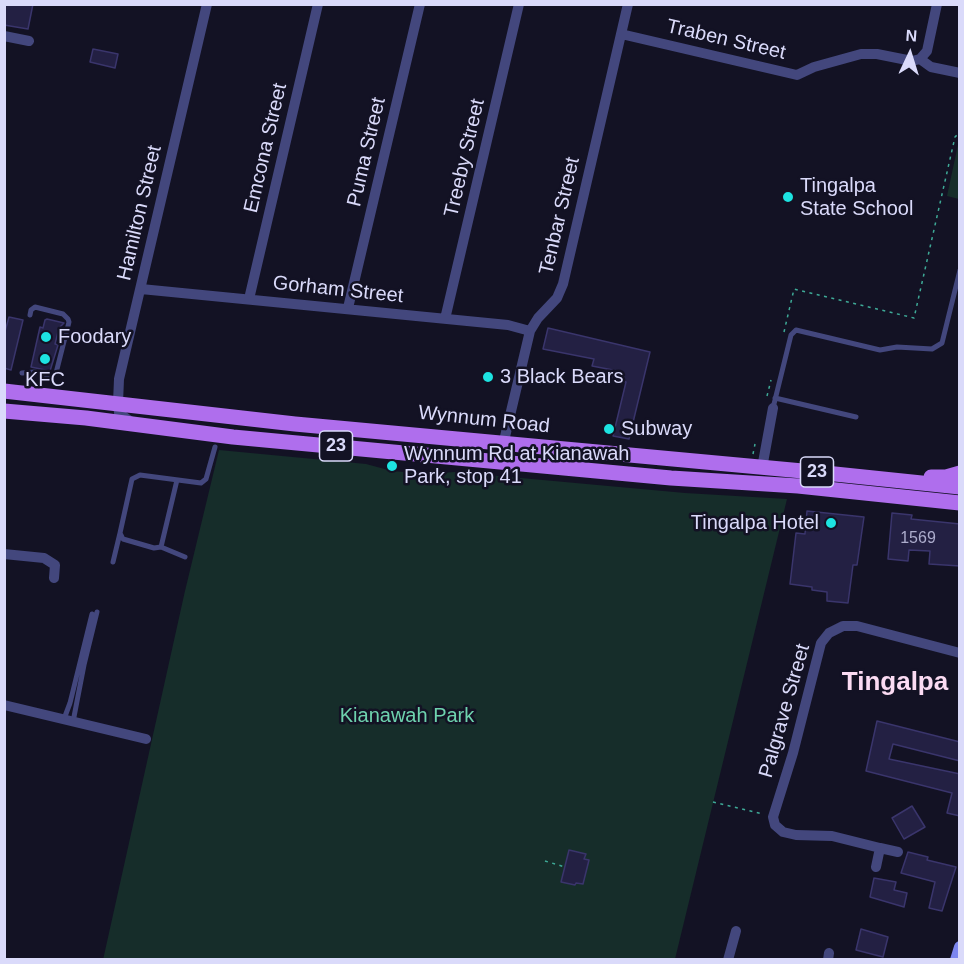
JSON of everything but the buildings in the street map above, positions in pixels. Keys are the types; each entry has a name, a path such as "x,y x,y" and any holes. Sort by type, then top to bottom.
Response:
{"main road":[{"name":"Wynnum Road","path":"4,391 295,424 757,461 960,487"},
{"name":"Wynnum Road","path":"4,411 134,424 198,434 671,478 767,483 960,503"},
{"path":"295,424 308,435 307,444"},
{"name":"23","path":"871,477 938,478 960,473"},
{"path":"956,960 960,947"}],"street":[{"name":"Hamilton Street","path":"118,403 119,379 207,4"},
{"name":"Emcona Street","path":"249,299 318,4"},
{"name":"Puma Street","path":"348,308 420,4"},
{"name":"Treeby Street","path":"445,319 519,4"},
{"name":"Tenbar Street","path":"499,462 530,331 538,318 557,298 562,284 628,4"},
{"path":"920,59 927,51 937,4"},
{"name":"Traben Street","path":"621,34 797,75 814,67 861,54 877,54 912,61 920,59 931,67 960,73"},
{"path":"4,36 29,41"},
{"name":"Gorham Street","path":"141,289 508,325 530,331"},
{"path":"757,461 771,402"},
{"path":"118,403 119,412 134,424"},
{"path":"4,554 44,558 54,566 54,578"},
{"name":"Palgrave Street","path":"773,817 793,753 821,643 829,633 843,626 857,626 960,653"},
{"path":"4,705 146,739"},
{"path":"773,817 775,825 783,832 796,835 832,836 898,852"},
{"path":"876,867 880,848"},
{"path":"728,960 736,931"}],"lane":[{"path":"856,417 771,402 791,335 796,330 880,350 897,347 932,349 942,343 960,270"},
{"path":"22,373 34,372 51,376 56,373 68,324 68,319 63,314 35,307 31,310 30,315"},
{"path":"113,562 132,479 140,475 201,483 206,478 215,447"},
{"path":"161,547 177,480"},
{"path":"120,533 123,539 154,548 161,547 185,556"},
{"path":"95,613 84,665 68,721 70,703 95,613"}],"path":[{"path":"783,333 794,289 914,318 955,137 960,132"},
{"path":"771,402 772,377"},
{"path":"755,444 757,461"},
{"path":"713,802 773,817"},
{"path":"545,861 565,867"}],"green space":[{"path":"959,140 959,199 947,196"},
{"name":"Kianawah Park","path":"219,450 366,464 392,471 427,474 455,472 685,493 787,499 675,959 103,960 185,591"}],"place":[{"name":"Tingalpa State School","path":"788,197"},
{"name":"Foodary","path":"46,337"},
{"name":"KFC","path":"45,359"},
{"name":"3 Black Bears","path":"488,377"},
{"name":"Subway","path":"609,429"},
{"name":"Wynnum Rd at Kianawah Park, stop 41","path":"392,466"},
{"name":"Tingalpa Hotel","path":"831,523"}],"district":[{"name":"Tingalpa","path":"895,683"}]}
